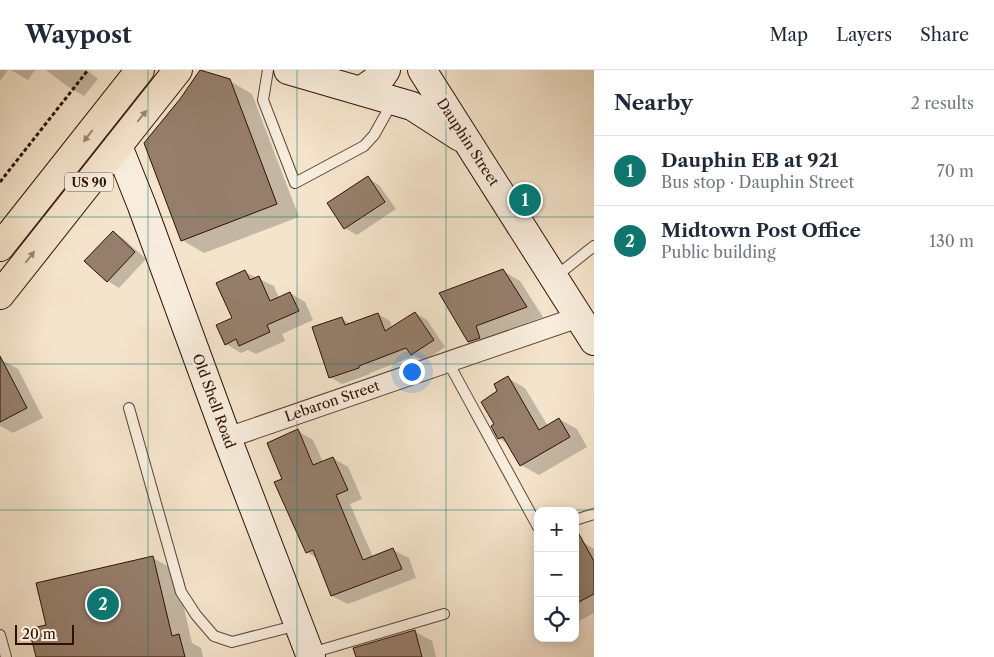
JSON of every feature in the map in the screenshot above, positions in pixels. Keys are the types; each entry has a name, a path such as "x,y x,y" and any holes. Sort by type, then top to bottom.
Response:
{"main road":[{"name":"US 90","path":"0,247 140,70"},
{"name":"US 90","path":"0,295 178,70"},
{"path":"288,70 412,106 469,143"},
{"path":"362,90 382,76 386,70"},
{"name":"Dauphin Street","path":"422,70 594,341"},
{"name":"Old Shell Road","path":"118,146 310,655"}],"street":[{"name":"Lebaron Street","path":"227,438 579,317"}],"lane":[{"path":"268,70 263,100 295,184 364,146 374,134 394,100"},
{"path":"554,277 594,246"},
{"path":"448,362 534,520"},
{"path":"129,408 181,592 196,616 214,636 232,642 299,625"},
{"path":"579,519 594,514"},
{"path":"310,655 444,614"},
{"path":"0,635 6,657"}],"path":[{"path":"0,182 88,70"}],"building":[{"path":"200,70 230,79 277,204 181,241 144,143 180,99"},
{"path":"368,176 385,202 344,229 327,203"},
{"path":"113,231 135,252 107,282 84,261"},
{"path":"503,269 527,307 476,326 480,338 468,342 439,293"},
{"path":"245,270 250,280 259,276 270,301 290,292 299,311 267,325 270,332 239,346 236,339 225,345 216,325 232,318 216,283"},
{"path":"415,312 434,340 411,355 406,348 359,366 359,368 329,378 312,327 342,317 345,325 378,313 385,331"},
{"path":"0,356 27,408 0,422"},
{"path":"508,376 539,430 559,418 570,437 520,466 503,437 498,439 491,426 494,424 481,402 497,391 494,384"},
{"path":"298,429 313,465 333,457 348,490 336,495 363,560 393,548 402,569 331,596 313,550 306,553 274,482 282,479 267,443"},
{"path":"579,534 594,561 594,594 579,602"},
{"path":"153,556 172,636 179,634 185,657 36,657 29,629 46,625 36,583"},
{"path":"415,630 422,657 356,657 353,648"}],"place":[{"name":"Dauphin EB at 921","path":"525,200"},
{"name":"Midtown Post Office","path":"103,604"}]}
